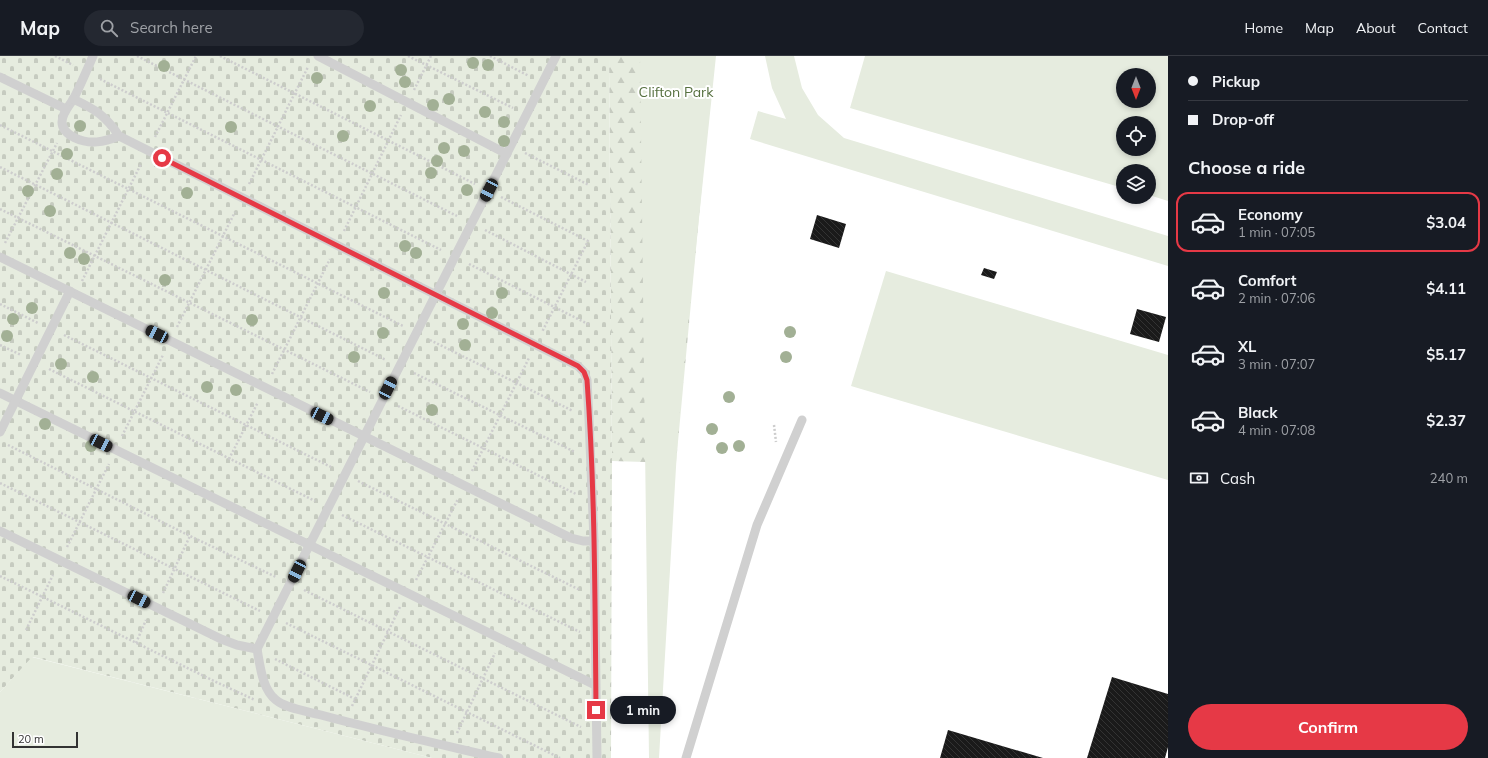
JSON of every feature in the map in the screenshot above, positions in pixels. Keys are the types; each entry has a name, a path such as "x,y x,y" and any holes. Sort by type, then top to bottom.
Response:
{"lane":[{"path":"93,56 73,99 66,110 62,122 64,129 70,136 90,142 106,141 119,136"},
{"path":"318,56 509,150"},
{"path":"499,758 344,722 284,705 275,699 267,689 257,650 556,56"},
{"path":"0,77 66,110"},
{"path":"73,99 103,115 119,136 578,366 584,372 587,380 590,419 593,502 596,758"},
{"path":"0,257 571,538 594,542"},
{"path":"0,432 51,329 72,293"},
{"path":"0,393 309,546 595,685"},
{"path":"686,758 757,525 802,420"},
{"path":"0,531 221,639 237,646 257,650"}],"path":[{"path":"55,56 590,325"},
{"path":"137,56 586,282"},
{"path":"72,293 95,255 196,56"},
{"path":"408,56 526,115"},
{"path":"490,56 542,83"},
{"path":"0,125 590,419"},
{"path":"4,246 64,129"},
{"path":"509,150 589,185"},
{"path":"0,167 591,460"},
{"path":"0,209 593,502"},
{"path":"0,304 595,597"},
{"path":"0,345 595,639"},
{"path":"136,643 190,536"},
{"path":"0,576 257,701 267,702 275,699"},
{"path":"344,722 407,594"},
{"path":"450,747 502,640"},
{"path":"257,650 355,699"}],"green space":[{"path":"0,56 609,56 612,461 611,758 432,758 33,657 0,692"},
{"name":"Clifton Park","path":"609,56 714,56 676,463 612,461"},
{"name":"Clifton Park","path":"640,56 716,56 680,399 659,758 649,758"},
{"path":"765,56 794,56 802,88 818,115 844,138 1168,236 1168,266 750,139 758,111 786,119 772,88"},
{"path":"865,56 1168,56 1168,201 1156,197 1156,164 1116,164 1116,186 850,108"},
{"path":"886,271 1168,355 1168,480 851,386"},
{"path":"32,657 432,758 0,758 0,692"}],"building":[{"path":"817,215 846,224 839,248 810,239"},
{"path":"984,268 997,272 994,279 981,275"},
{"path":"1137,309 1166,317 1159,342 1130,334"},
{"path":"1112,677 1168,694 1168,747 1165,758 1087,758"},
{"path":"948,730 1043,758 940,758"}],"route":[{"path":"162,158 578,366 584,372 587,380 590,419 594,542 596,710"}]}
